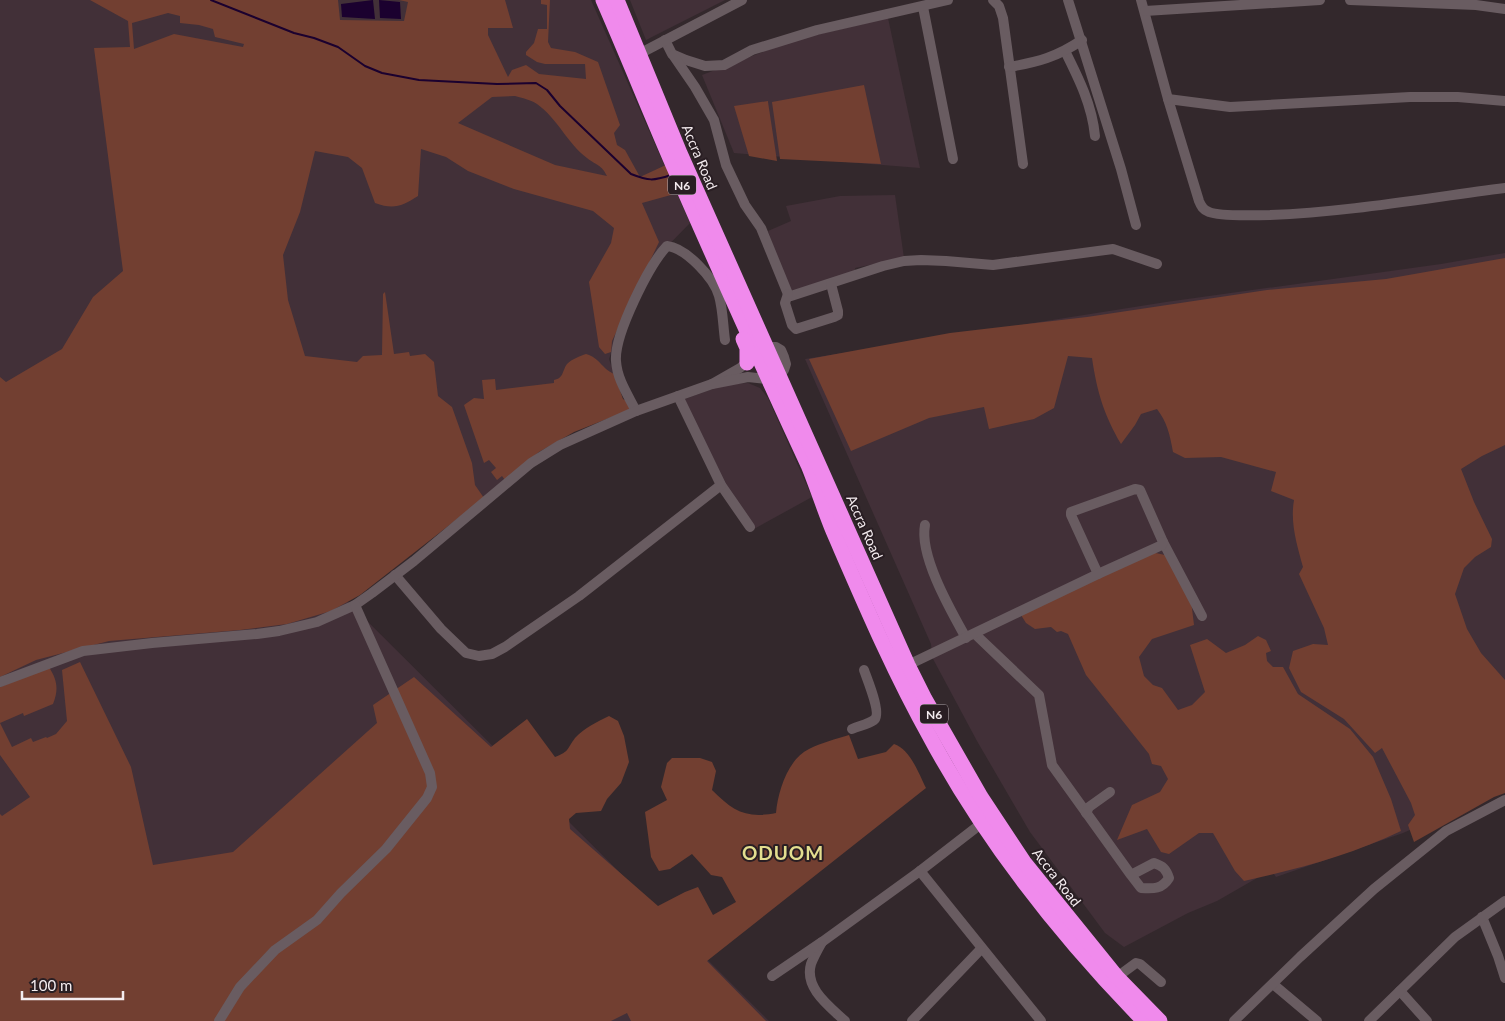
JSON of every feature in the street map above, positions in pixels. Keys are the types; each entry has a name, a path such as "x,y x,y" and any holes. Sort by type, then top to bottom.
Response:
{"highway":[{"name":"Accra Road","path":"603,0 675,170 757,355 777,373 908,665 965,770 1009,840 1071,921 1117,977 1160,1021"},
{"name":"Accra Road","path":"617,0 680,153 757,355"},
{"name":"Accra Road","path":"777,373 809,468 833,531 910,699 940,756 982,823 1041,903 1090,962 1144,1021"}],"street":[{"path":"639,54 742,0"},
{"path":"672,54 705,66 724,65 752,50 817,30 948,0"},
{"path":"993,0 999,6 1003,18 1023,164"},
{"path":"1068,0 1121,169 1136,225"},
{"path":"1141,0 1168,99 1199,201 1203,208 1210,213 1253,216 1307,214 1505,188"},
{"path":"1145,12 1320,0"},
{"path":"1350,0 1466,5 1505,10"},
{"path":"923,7 953,159"},
{"path":"665,40 672,54 696,87 714,120 726,165 745,204 761,228 788,294"},
{"path":"1009,67 1040,62 1065,52 1082,40"},
{"path":"1065,52 1089,103 1095,136"},
{"path":"1168,99 1230,107 1410,97 1458,97 1505,101"},
{"path":"636,411 620,378 616,363 616,353 630,310 654,262 667,246 674,247 688,255 711,281 719,295 725,340"},
{"path":"788,294 791,296 904,261 921,260 993,266 1113,249 1157,264"},
{"path":"788,294 784,303 792,325 796,328 838,315 830,284"},
{"path":"712,384 757,355"},
{"path":"0,682 83,651 279,631 317,622 355,605 466,519 531,463 560,445 636,411 712,384 777,373"},
{"path":"678,396 721,485 750,527"},
{"path":"396,575 441,629 466,653 479,656 492,654 579,596 721,485"},
{"path":"1098,574 1071,515 1074,511 1135,489 1140,490 1163,542 1202,616"},
{"path":"925,525 923,534 933,570 951,611 971,636 1039,695 1052,765 1131,875"},
{"path":"908,665 1162,545 1163,542"},
{"path":"219,1021 240,987 275,950 317,920 341,893 386,849 427,798 432,787 430,773 355,605"},
{"path":"852,728 875,720 877,715 864,670"},
{"path":"1086,814 1089,807 1110,792"},
{"path":"1234,1021 1337,921 1400,866 1446,831 1505,800"},
{"path":"772,976 920,871 982,823"},
{"path":"920,871 1041,1021"},
{"path":"1368,1021 1455,938 1505,901"},
{"path":"1482,917 1505,978"},
{"path":"822,942 810,970 812,983 822,1000 845,1021"},
{"path":"912,1021 981,949"},
{"path":"1117,977 1136,963 1140,964 1162,982"},
{"path":"1273,984 1317,1021"},
{"path":"1400,991 1427,1021"}],"shaded area":[{"path":"0,0 591,0 690,223 649,265 620,327 609,359 622,397 530,456 477,504 346,600 769,1021 0,1021"},
{"path":"90,0 338,0 340,20 404,21 408,2 399,0 505,0 513,28 488,28 488,35 508,77 512,70 526,65 539,74 586,79 585,64 545,64 537,62 526,55 526,52 534,43 538,29 547,29 547,5 541,4 541,0 550,0 548,42 551,48 575,52 598,62 620,125 614,133 617,145 625,150 640,177 668,164 678,193 642,203 659,242 612,341 611,352 605,354 599,347 589,282 611,243 614,228 593,211 514,189 468,171 446,157 421,149 418,196 398,206 382,205 375,203 362,168 348,157 315,151 300,212 283,255 288,300 305,356 357,362 363,356 382,355 383,294 385,292 394,354 409,352 410,356 425,354 434,362 438,396 452,407 472,463 475,485 484,498 360,595 331,611 287,624 240,630 109,641 36,660 0,677 0,377 6,382 62,349 93,297 123,271 94,48 130,47 128,21","holes":["168,13 180,16 180,23 213,29 215,37 244,44 243,47 174,34 134,49 132,23","515,96 532,101 544,110 580,152 590,161 601,167 607,176 555,165 458,123 492,97"]},
{"path":"373,0 375,19 342,17 341,4"},
{"path":"379,0 400,2 401,19 380,18"},
{"path":"630,0 725,0 646,40"},
{"path":"888,18 920,168 734,153 702,75 794,40"},
{"path":"864,85 881,164 780,159 772,102"},
{"path":"768,101 777,161 749,156 734,106"},
{"path":"895,195 904,258 855,268 856,273 790,294 768,231 791,221 786,206 840,196"},
{"path":"1505,253 1505,781 1490,795 1403,833 1276,877 1271,870 1217,901 1188,913 1124,947 1105,933 1030,832 977,741 932,657 931,644 805,359 1166,302 1441,264"},
{"path":"1505,258 1505,445 1461,469 1492,539 1491,547 1475,557 1464,568 1455,594 1467,629 1481,653 1505,680 1505,793 1494,797 1414,842 1408,825 1415,815 1411,803 1382,748 1375,753 1344,719 1301,692 1289,668 1293,651 1313,644 1328,645 1324,628 1299,574 1303,567 1296,542 1293,517 1294,500 1271,491 1276,472 1221,457 1185,458 1173,452 1168,429 1157,409 1141,414 1121,444 1102,403 1092,358 1068,356 1054,408 1034,419 989,429 984,407 929,418 851,451 809,359 950,333 1087,317 1267,290 1386,279"},
{"path":"586,354 614,374 623,399 630,403 632,409 574,432 539,452 505,480 502,476 497,480 491,472 496,468 489,460 484,463 464,405 474,398 484,399 482,380 495,379 496,390 554,383 554,380 561,376 567,364"},
{"path":"748,383 760,388 768,398 812,497 754,529 726,489 689,415 685,399 726,384"},
{"path":"1151,552 1165,555 1191,600 1194,625 1152,639 1139,657 1144,676 1153,685 1162,688 1178,710 1192,705 1205,692 1190,645 1207,639 1226,653 1245,645 1258,636 1266,640 1271,651 1266,653 1267,661 1273,667 1283,667 1298,694 1350,729 1373,757 1391,799 1401,831 1324,861 1244,881 1235,871 1213,833 1199,833 1169,854 1161,852 1147,829 1117,840 1132,805 1160,792 1168,779 1161,766 1152,764 1149,754 1086,675 1068,634 1061,631 1057,632 1051,627 1035,629 1026,623 1021,615"},
{"path":"80,662 131,767 153,865 233,852 377,723 373,705 414,677 491,747 527,719 555,757 566,752 582,731 609,716 618,721 624,736 629,762 621,783 607,799 601,811 576,813 569,819 570,829 658,906 698,887 713,915 736,902 722,877 711,875 692,854 670,869 659,871 651,857 645,812 667,800 661,787 667,763 672,758 700,758 712,762 716,771 712,790 741,812 756,815 776,813 785,776 795,760 809,749 849,735 858,759 886,752 894,744 900,747 909,756 926,788 707,961 766,1021 631,1021 627,1013 611,1021 0,1021 0,814 2,816 30,797 0,755 0,723 12,747 31,738 33,742 56,734 67,721 62,670"},
{"path":"49,667 56,685 53,704 24,716 23,713 0,723 0,687"}],"waterway":[{"path":"211,0 294,33 338,47 365,66 382,73 419,80 497,84 536,83 547,90 560,106 631,174 651,179 671,175"}],"district":[{"name":"ODUOM","path":"783,852"}]}
